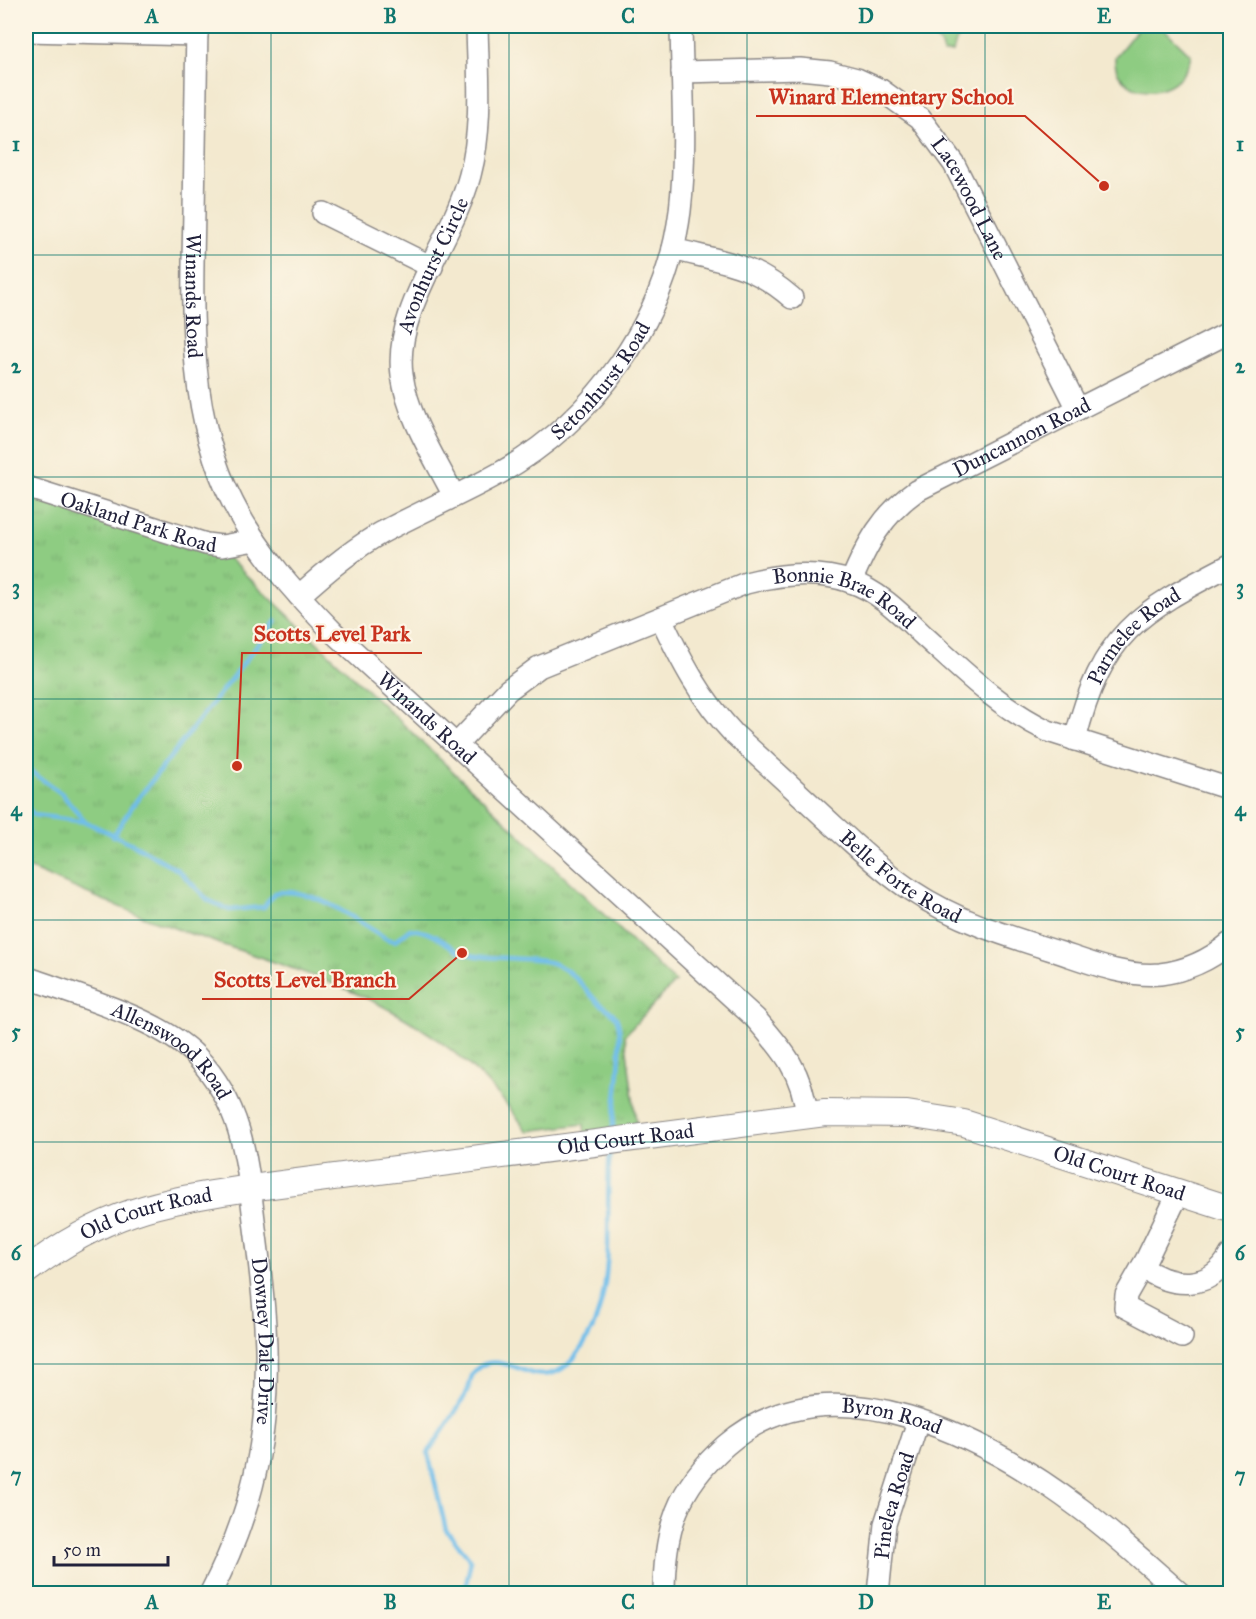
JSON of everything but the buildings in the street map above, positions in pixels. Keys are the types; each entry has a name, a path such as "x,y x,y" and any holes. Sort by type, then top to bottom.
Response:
{"main road":[{"name":"Old Court Road","path":"26,1271 82,1233 133,1210 180,1199 807,1115 881,1112 964,1123 1230,1209"}],"street":[{"name":"Avonhurst Circle","path":"454,496 417,422 402,375 404,328 412,306 464,197 476,151 479,119 477,26"},
{"name":"Setonhurst Road","path":"299,596 321,576 380,534 529,454 552,437 614,373 642,327 659,292 673,249 682,183 681,26"},
{"path":"26,32 197,30"},
{"name":"Winands Road","path":"197,30 192,286 195,371 205,423 233,503 276,571 336,635 755,1018 779,1046 801,1080 807,1115"},
{"name":"Lacewood Lane","path":"682,72 801,69 830,72 857,79 881,90 920,118 954,164 1078,409"},
{"path":"323,213 432,267"},
{"path":"673,249 749,268 770,279 792,298"},
{"name":"Duncannon Road","path":"852,582 875,530 900,502 916,491 1230,332"},
{"name":"Oakland Park Road","path":"26,487 207,544 222,546 255,540"},
{"name":"Parmelee Road","path":"1075,740 1093,682 1110,652 1130,626 1168,597 1230,565"},
{"name":"Bonnie Brae Road","path":"457,744 522,677 539,667 746,583 775,575 818,576 852,582 876,596 902,615 1003,705 1025,720 1075,740 1230,789"},
{"name":"Belle Forte Road","path":"661,618 695,687 727,727 876,864 910,891 947,912 988,930 1107,968 1137,974 1161,974 1183,969 1207,959 1230,943"},
{"name":"Allenswood Road","path":"26,977 148,1023 175,1038 195,1054 214,1076 228,1098 238,1123 250,1188"},
{"name":"Downey Dale Drive","path":"210,1593 228,1558 244,1518 255,1479 264,1426 268,1336 250,1188"},
{"path":"1179,1192 1126,1295 1125,1307 1182,1337"},
{"path":"1142,1267 1156,1277 1174,1284 1190,1283 1214,1274 1225,1265 1230,1255"},
{"name":"Byron Road","path":"664,1593 664,1554 673,1518 689,1486 711,1459 736,1436 771,1417 809,1406 844,1404 882,1410 953,1434 1036,1478 1081,1509 1181,1593"},
{"name":"Pinelea Road","path":"878,1593 885,1524 918,1421"}],"green space":[{"path":"919,26 968,26 956,41 953,52 943,53 940,43"},
{"path":"1140,26 1161,26 1191,55 1185,71 1174,82 1162,88 1148,90 1135,88 1124,81 1117,71 1115,57"},
{"path":"26,490 228,558 675,982 625,1035 637,1129 585,1135 584,1124 527,1131 492,1087 454,1052 413,1023 370,1000 278,963 138,915 26,867"}],"waterway":[{"path":"113,836 133,805 276,621"},
{"path":"26,768 61,793 86,822"},
{"path":"26,806 34,815 86,822 135,845 178,870 208,900 229,910 264,907 274,893 304,894 334,906 387,939 395,941 410,929 430,934 466,954 540,960 561,967 577,980 596,1001 612,1013 618,1024 620,1054 612,1133"},
{"path":"464,1594 471,1560 446,1530 428,1453 463,1400 473,1373 481,1366 496,1363 535,1374 552,1373 562,1369 574,1358 589,1335 599,1311 605,1285 610,1151"}],"place":[{"name":"Winard Elementary School","path":"1104,186"},
{"name":"Scotts Level Park","path":"237,766"},
{"name":"Scotts Level Branch","path":"462,953"}]}
